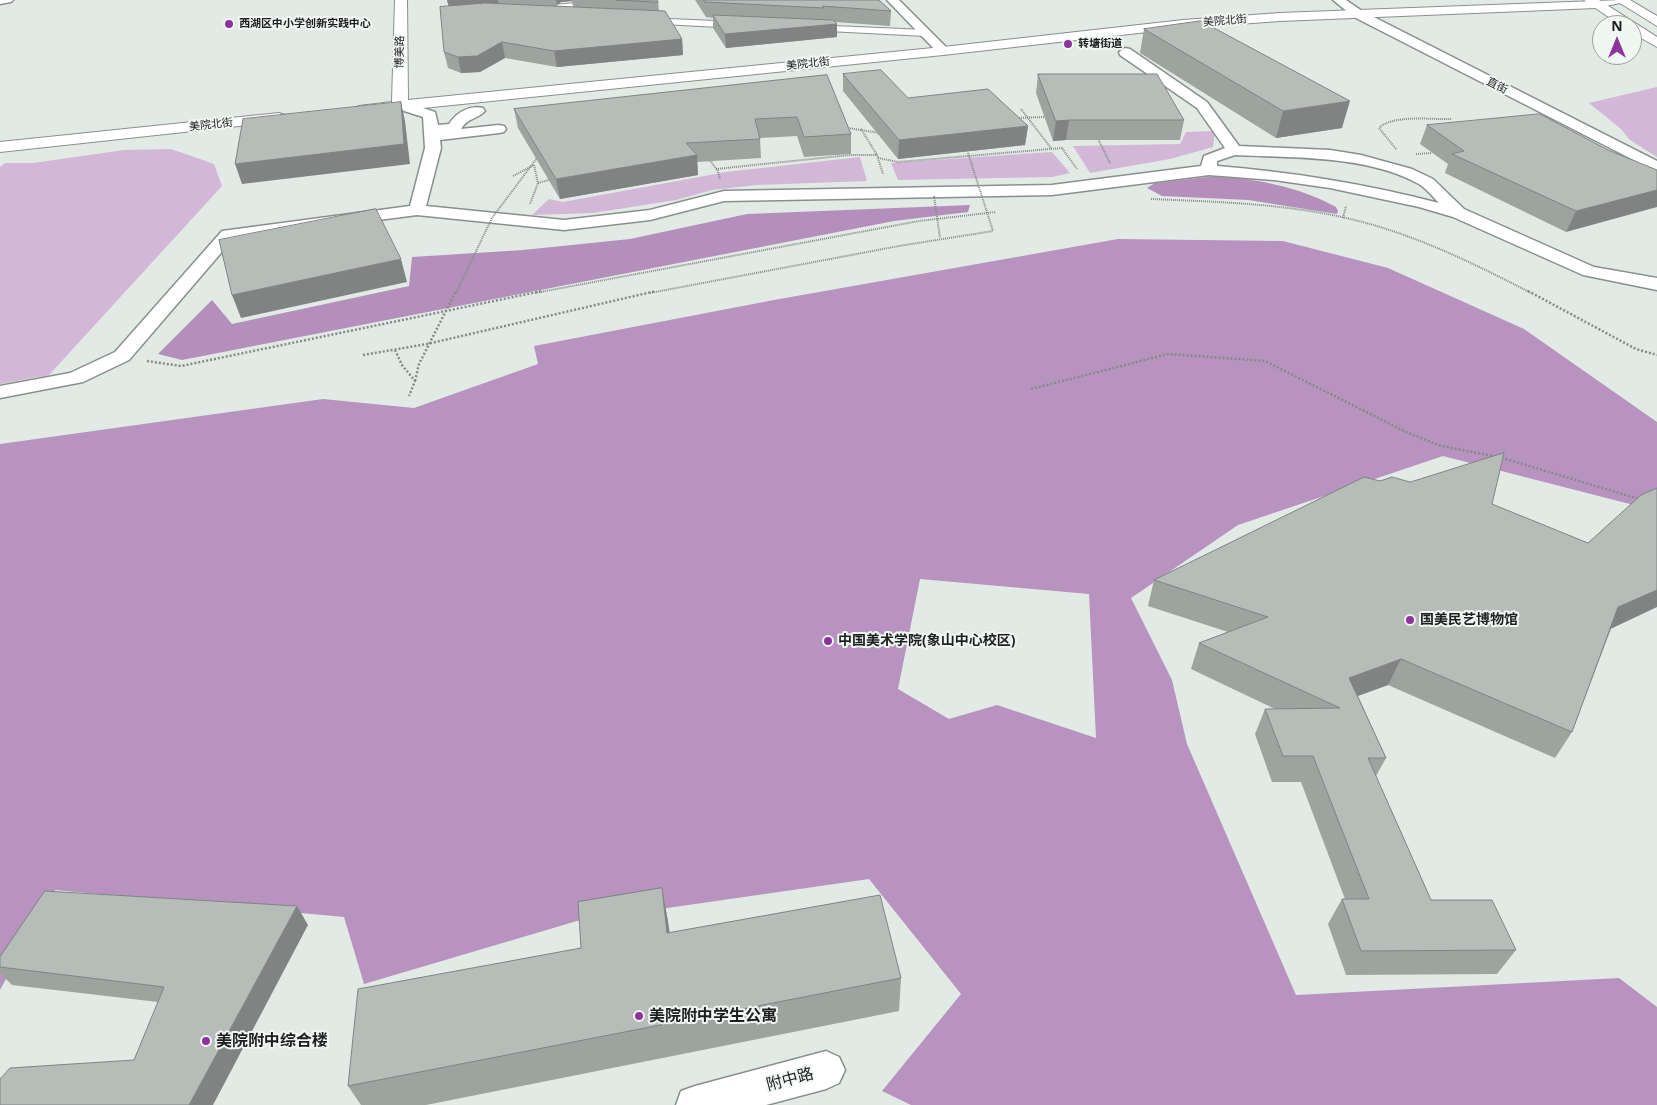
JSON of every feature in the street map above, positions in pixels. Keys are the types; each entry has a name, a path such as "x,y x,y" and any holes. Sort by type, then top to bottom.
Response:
{"street":[{"path":"0,0 7,0"},
{"name":"博美路","path":"400,105 401,0"},
{"path":"536,12 640,0"},
{"path":"893,0 943,51"},
{"name":"直街","path":"1339,0 1358,14 1657,167"},
{"name":"美院北街","path":"351,110 943,51 1183,24 1280,16 1358,14 1617,0"},
{"path":"1621,0 1657,22"},
{"path":"1593,2 1613,15"},
{"path":"536,12 567,17"},
{"path":"637,20 746,25"},
{"path":"796,27 926,33"},
{"path":"1642,33 1657,43"},
{"path":"1125,52 1202,105 1234,150"},
{"path":"400,105 430,115 433,148 417,210"},
{"path":"431,130 454,128 458,120 478,111"},
{"name":"美院北街","path":"0,147 292,116"},
{"path":"431,130 499,129"},
{"path":"1209,170 1210,159 1234,150 1330,155 1361,160 1406,172 1427,182 1459,213"},
{"path":"0,392 76,378 122,356 228,235 417,210 564,225 650,215 724,196 1052,190 1209,170 1267,174 1330,183 1459,213 1589,271 1657,284"},
{"name":"附中路","path":"695,1105 826,1070"}],"path":[{"path":"1021,109 1051,149"},
{"path":"1012,118 1045,116"},
{"path":"1390,142 1379,128 1384,123 1452,119"},
{"path":"848,128 884,134"},
{"path":"860,129 877,156 888,192"},
{"path":"1097,136 1120,181"},
{"path":"716,168 850,155 877,156 898,162 1062,148 1089,185"},
{"path":"363,355 394,350 618,299 940,238 993,231 968,153"},
{"path":"706,154 716,168 724,196"},
{"path":"409,396 416,381 419,364 492,218 534,165 538,157"},
{"path":"513,176 534,165"},
{"path":"520,220 526,215 538,183 534,165"},
{"path":"538,183 554,178"},
{"path":"934,196 940,238"},
{"path":"1146,198 1246,203 1302,210 1370,224 1448,252 1636,349 1657,355"},
{"path":"122,356 181,366 505,298 919,221 1004,212"},
{"path":"394,350 402,365 416,381"},
{"path":"1031,389 1168,354 1266,361 1406,432 1442,446 1499,456 1648,502"}],"shaded area":[{"path":"1657,87 1657,157 1630,140 1621,129 1589,103"},
{"path":"1215,131 1213,147 1170,159 1090,173 1073,146 1180,144 1186,132"},
{"path":"171,149 214,164 222,186 49,375 0,384 0,167 5,163 33,163 124,150"},
{"path":"1052,152 1070,173 1052,177 898,180 891,163"},
{"path":"860,157 867,181 757,185 712,190 676,200 593,213 532,215 549,199 563,202 726,172"},
{"path":"1216,176 1247,179 1293,189 1322,200 1336,207 1338,211 1337,214 1248,200 1162,196 1147,188 1155,183"},
{"path":"970,205 968,212 894,221 182,360 158,354 212,300 232,324 409,286 412,257 523,250 630,239 747,214"},
{"path":"1118,239 1283,241 1388,268 1524,329 1657,422 1657,511 1443,456 1238,525 1131,598 1172,680 1187,744 1296,995 1619,978 1657,1007 1657,1105 911,1105 882,1091 961,994 869,879 577,921 364,984 344,917 55,890 0,990 0,444 323,399 414,408 538,364 534,346 774,300","holes":["920,579 1089,594 1096,738 997,705 949,719 898,689"]}],"building":[{"path":"616,0 657,0 658,2"},
{"path":"704,0 879,0 891,11 822,6 824,8 705,2"},
{"path":"485,3 665,11 682,39 554,51 502,42 477,56 458,57 444,52 440,7"},
{"path":"713,15 833,20 837,24 725,34"},
{"path":"1201,21 1350,101 1283,111 1144,29"},
{"path":"881,70 908,98 988,89 1028,126 899,140 843,74"},
{"path":"1038,74 1157,74 1184,120 1056,121"},
{"path":"827,75 851,134 804,137 797,117 755,119 760,139 686,143 697,155 556,179 514,109"},
{"path":"401,102 404,144 235,164 243,119"},
{"path":"1540,114 1608,150 1657,170 1657,190 1576,211 1452,154 1464,151 1427,125"},
{"path":"376,209 401,259 232,295 219,240"},
{"name":"国美民艺博物馆","path":"1504,453 1492,504 1588,543 1641,495 1657,488 1657,590 1618,607 1572,732 1401,659 1349,678 1386,758 1368,758 1431,900 1492,900 1516,950 1361,951 1342,899 1369,899 1313,756 1283,756 1265,709 1340,708 1199,643 1268,617 1154,580 1364,477 1380,481 1392,477 1410,482"},
{"name":"美院附中学生公寓","path":"662,888 667,933 880,895 901,978 348,1086 358,989 581,948 578,902"},
{"name":"美院附中综合楼","path":"45,891 297,906 189,1105 0,1105 0,1079 10,1068 134,1060 164,987 0,967 0,957"}],"place":[{"name":"西湖区中小学创新实践中心","path":"229,24"},
{"name":"转塘街道","path":"1068,44"},
{"name":"国美民艺博物馆","path":"1410,620"},
{"name":"中国美术学院(象山中心校区)","path":"828,641"},
{"name":"美院附中学生公寓","path":"639,1016"},
{"name":"美院附中综合楼","path":"206,1041"}]}
